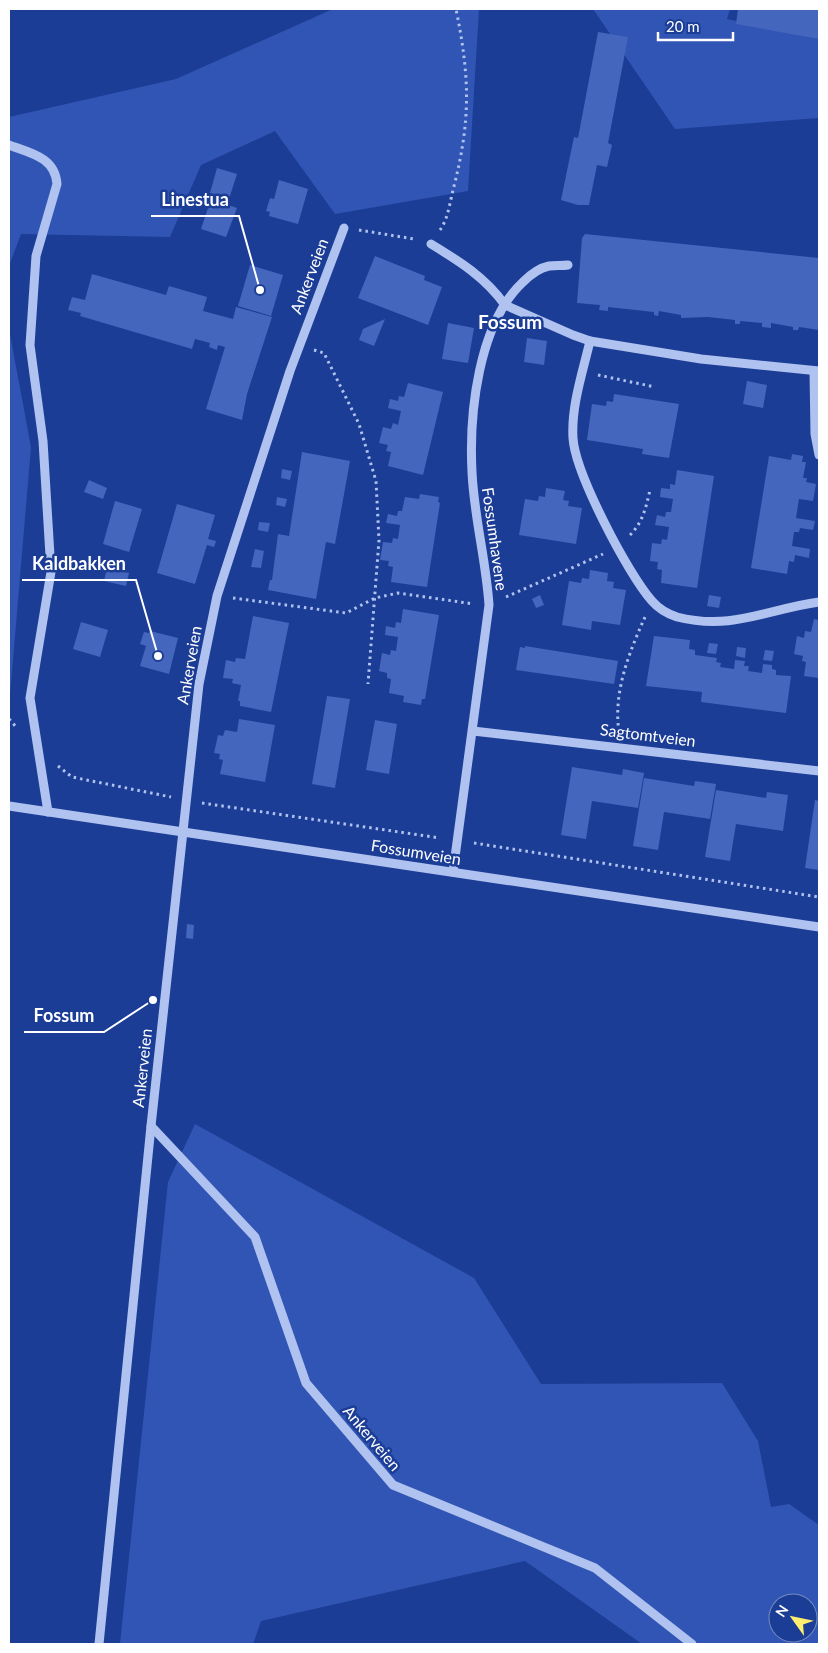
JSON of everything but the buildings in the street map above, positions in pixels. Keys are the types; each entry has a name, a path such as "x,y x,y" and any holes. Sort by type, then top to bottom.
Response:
{"street":[{"path":"9,145 50,163 56,175 57,184 36,256 30,346 44,441 51,572 30,698 48,812"},
{"name":"Ankerveien","path":"99,1644 151,1126 199,684 217,596 300,345 344,228"},
{"path":"431,244 470,268 495,290 505,305 590,341 701,360 817,371 815,434 819,455"},
{"name":"Fossumhavene","path":"452,872 458,840 489,605 486,566 473,490 472,424 485,352 492,328 518,287 532,274 548,266 568,265"},
{"path":"590,341 574,413 574,450 585,482 618,547 652,602 675,616 710,623 754,618 819,602"},
{"name":"Sagtomtveien","path":"473,731 819,771"},
{"name":"Fossumveien","path":"9,806 819,927"},
{"name":"Ankerveien","path":"151,1126 254,1236 306,1383 393,1485 595,1568 692,1644"}],"path":[{"path":"344,228 399,235 431,244 443,226 455,182 467,125 466,59 456,9"},
{"path":"300,345 324,353 359,424 376,481 379,540 368,684"},
{"path":"583,372 655,388"},
{"path":"217,596 346,612 375,598 398,594 489,605 618,547 639,527 650,490"},
{"path":"621,747 618,726 622,678 632,646 652,602"},
{"path":"37,750 72,777 185,800 458,840 819,897"}],"shaded area":[{"path":"333,9 479,9 468,191 335,214 275,131 201,165 170,237 21,234 9,266 9,117 176,79"},
{"path":"593,9 730,9 727,19 819,39 819,118 675,129"},
{"path":"9,329 31,447 10,695 9,693"},
{"path":"195,1124 474,1278 541,1384 722,1383 758,1441 771,1507 789,1504 819,1525 819,1644 642,1644 525,1561 261,1621 253,1644 120,1644 168,1182"}],"place":[{"name":"Linestua","path":"260,290"},
{"name":"Kaldbakken","path":"158,656"},
{"name":"Fossum","path":"153,1000"}],"district":[{"name":"Fossum","path":"510,322"}]}
